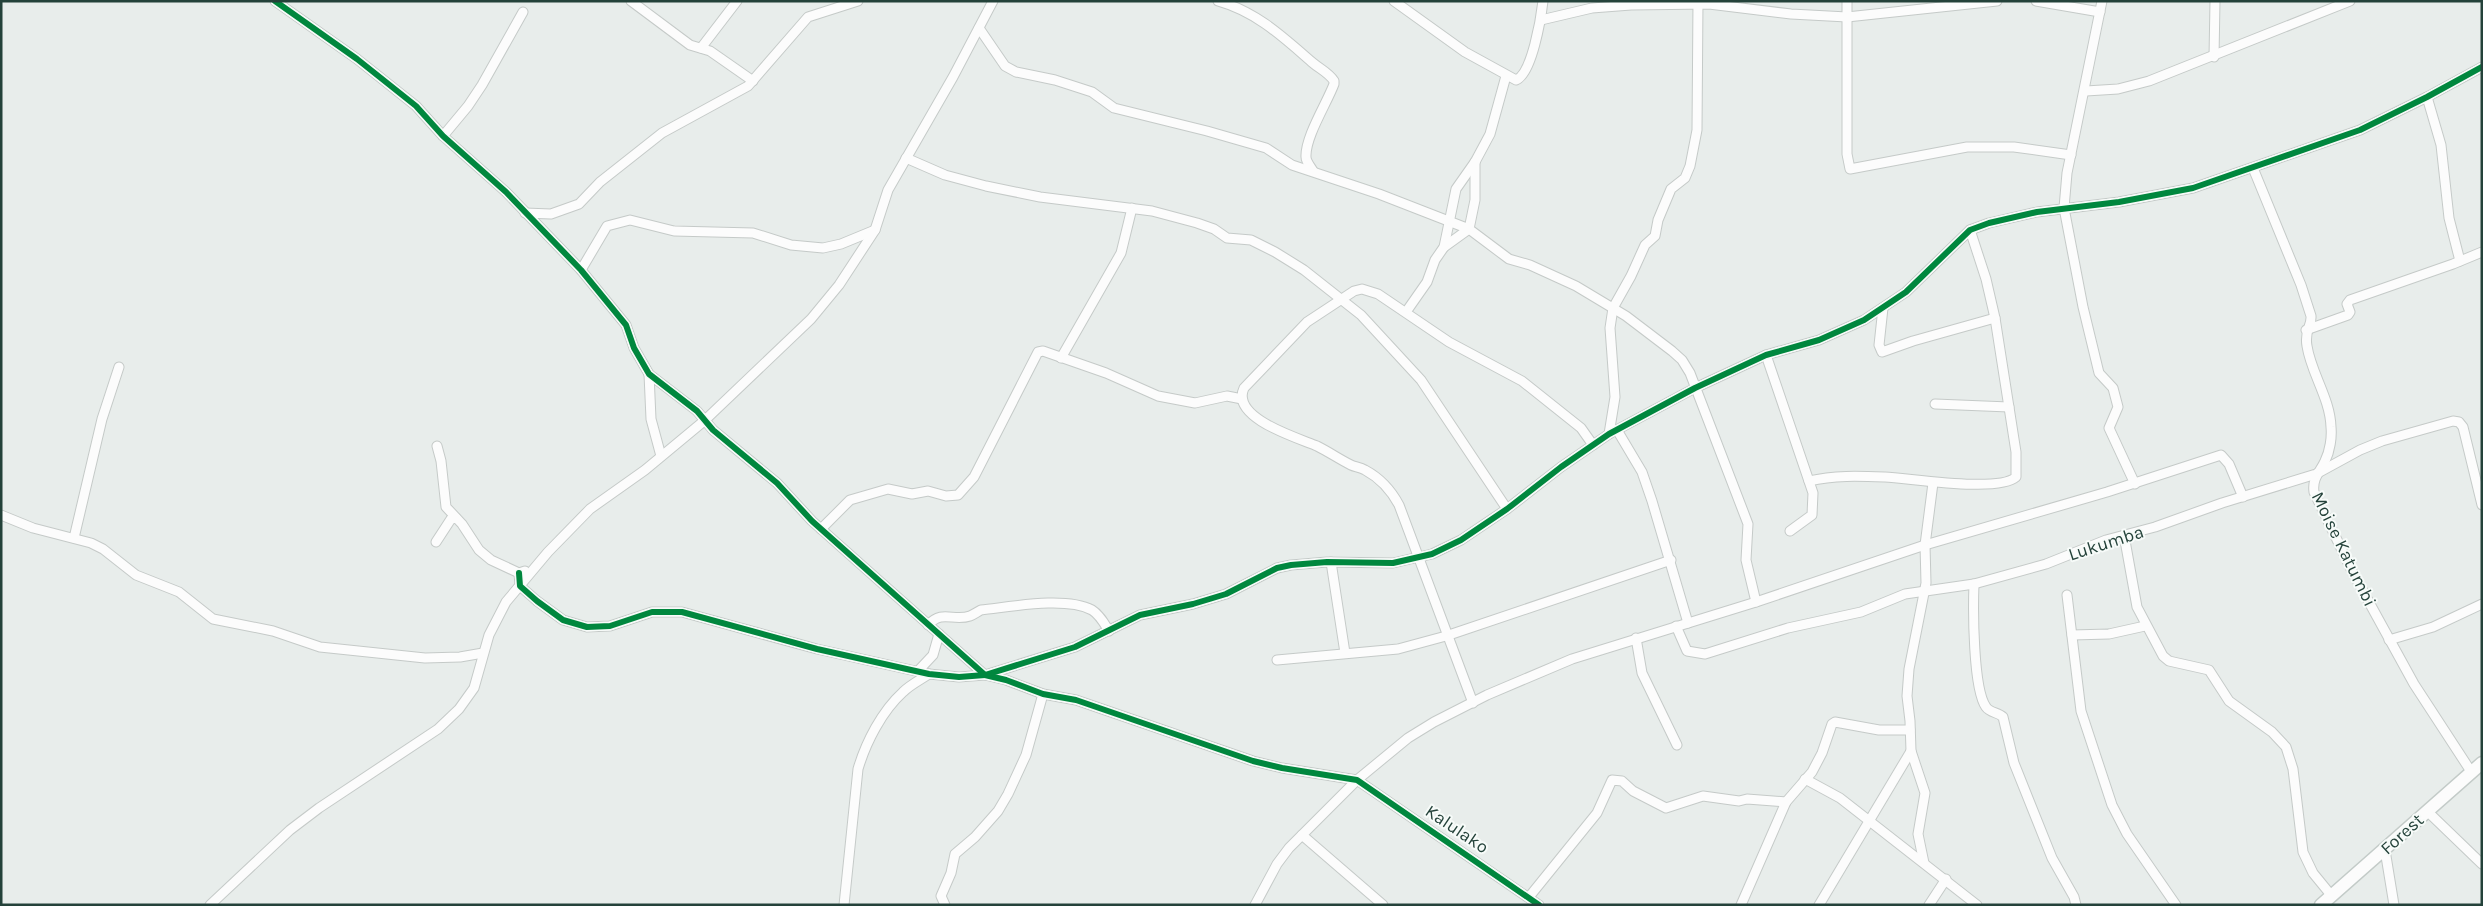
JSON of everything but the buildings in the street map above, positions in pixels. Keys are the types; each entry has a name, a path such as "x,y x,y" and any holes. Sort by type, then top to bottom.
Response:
{"street":[{"path":"275,1 383,79 416,106 443,136 506,192 581,270 626,325 634,348 649,374 697,411 704,421 770,476 821,529 985,675 1006,680 1044,694 1076,700 1252,761 1282,768 1357,780"},
{"path":"631,1 690,45 710,51 753,81"},
{"path":"701,48 738,1"},
{"path":"525,213 550,214 579,204 600,182 662,134 702,110 740,92 753,81 808,17 858,1"},
{"path":"210,905 290,830 319,808 438,729 459,709 474,688 480,674 483,653 489,635 506,602 533,570 590,509 627,484 704,421 811,319 839,285 875,230 888,190 954,78 993,1"},
{"path":"1218,1 1246,11 1272,28 1334,81 1307,149 1306,159 1313,171"},
{"path":"1397,2 1465,52 1516,80 1520,78 1531,54 1541,20 1543,1"},
{"path":"1847,1 1846,154 1850,169 1967,147 2014,147 2071,155"},
{"path":"1541,20 1598,8 1698,3 1847,17 1995,1"},
{"path":"2036,1 2100,12"},
{"path":"2102,1 2086,91 2064,193 2064,208 2098,372 2113,388 2118,408 2109,428 2135,484"},
{"path":"2214,57 2215,1"},
{"path":"2086,91 2132,86 2214,57 2350,1"},
{"path":"1688,623 1671,560 1642,472 1613,432 1615,397 1610,328 1613,308 1631,276 1645,245 1655,236 1658,220 1671,189 1685,178 1690,166 1697,130 1698,3"},
{"path":"443,136 468,106 482,85 523,12"},
{"path":"979,28 1005,66 1016,72 1055,80 1092,92 1114,108 1266,148 1292,165 1469,229 1509,259 1530,265 1576,286 1613,308 1682,360 1695,388 1748,524 1746,560 1756,602"},
{"path":"519,573 520,586 555,615 578,625 610,626 652,612 682,612 817,649 918,672 959,678 985,675 1075,646 1140,616 1193,604 1226,594 1278,568 1302,563 1393,563 1419,559 1461,540 1508,509 1592,445 1613,432 1695,388 1766,356 1845,330 1883,308 1917,283 1953,244 1970,230 2012,216 2064,208 2110,204 2193,188 2329,143 2427,97 2482,67"},
{"path":"1444,247 1456,190 1475,162 1493,126 1498,100 1506,76"},
{"path":"2427,97 2441,145 2449,218 2460,261"},
{"path":"906,158 945,175 995,188 1040,197 1132,208 1197,223 1214,229 1227,238 1245,238 1260,243 1304,270 1361,315 1421,380 1508,509"},
{"path":"1406,312 1428,282 1435,260 1444,247 1469,229 1475,200 1475,162"},
{"name":"Moise Katumbi","path":"2253,168 2308,303 2311,321 2306,330 2307,346 2326,401 2332,427 2325,460 2316,474 2313,485 2314,492 2321,510 2389,640 2433,715 2472,773"},
{"path":"1061,358 1121,254 1132,208"},
{"path":"581,270 607,226 630,220 674,232 753,233 791,245 823,248 841,244 875,230"},
{"path":"1808,480 1828,476 1854,476 1915,478 1933,483 1999,482 2009,481 2016,477 2016,452 1995,318 1986,279 1970,230"},
{"path":"2306,330 2348,315 2350,312 2347,304 2350,300 2482,252"},
{"path":"1473,703 1446,636 1399,505 1388,488 1366,470 1352,466 1326,450 1276,430 1246,408 1242,399 1244,388 1307,322 1357,290 1368,290 1378,294 1406,312 1448,342 1522,381 1581,428 1592,445"},
{"path":"1883,308 1879,345 1882,352 1913,341 1995,318"},
{"path":"821,529 850,500 888,489 912,494 928,491 946,496 958,495 974,477 1038,352 1043,351 1106,373 1158,396 1195,404 1227,396 1242,399"},
{"path":"1766,356 1813,493 1812,515 1790,531"},
{"path":"74,538 102,419 119,367"},
{"path":"649,374 651,419 661,456"},
{"path":"1934,404 2009,407"},
{"name":"Lukumba","path":"1676,626 1687,651 1705,654 1788,628 1861,612 1905,594 1974,584 2046,564 2124,534 2155,527 2316,474 2360,450 2382,441 2456,421 2464,427 2482,505"},
{"path":"437,446 441,461 446,507 452,516 479,550 491,560 519,573 533,570"},
{"path":"1255,905 1277,864 1302,835 1357,780 1408,738 1434,722 1541,671 1636,638 1756,602 1925,545 2135,484 2221,455 2229,464 2243,497"},
{"path":"1924,863 1918,834 1925,792 1911,751 1907,685 1924,591 1925,545 1933,483"},
{"path":"1,515 33,528 74,538 103,549 136,575 179,592 214,619 273,631 320,647 425,658 460,657 483,653"},
{"path":"436,542 452,516"},
{"path":"2124,534 2137,607 2145,626 2166,659 2210,670 2229,701 2272,732 2286,747 2292,769 2303,852 2313,873 2331,895"},
{"path":"1277,660 1398,649 1446,636 1671,560"},
{"path":"1331,562 1345,653"},
{"path":"1974,584 1973,620 1981,695 1987,709 2003,717 2014,763 2052,858 2074,897 2076,905"},
{"path":"2067,595 2081,711 2112,805 2126,834 2176,905"},
{"path":"928,625 936,617 940,616 969,617 980,610 1066,604 1092,610 1100,617 1109,631"},
{"path":"2389,640 2433,627 2482,604"},
{"path":"2072,635 2109,634 2145,626"},
{"path":"918,672 934,655 939,634"},
{"path":"1636,638 1642,672 1677,745"},
{"path":"844,905 858,769 864,749 891,704 904,690 929,674"},
{"path":"945,905 941,896 951,874 955,854 975,838 998,811 1008,794 1026,755 1044,694"},
{"path":"1741,905 1786,802 1805,779 1822,753 1832,724 1835,722 1880,730 1910,730"},
{"path":"1819,905 1911,751"},
{"name":"Forest","path":"2321,905 2482,763"},
{"path":"1805,779 1840,798 1977,905"},
{"name":"Kalulako","path":"1357,780 1539,905"},
{"path":"1529,897 1597,813 1612,780 1622,781 1633,791 1666,808 1703,796 1739,801 1747,799 1786,802"},
{"path":"2427,811 2482,864"},
{"path":"1302,835 1383,905"},
{"path":"2385,850 2394,905"},
{"path":"1928,905 1946,879"}],"cycle path":[{"path":"275,1 357,59 416,106 443,136 506,192 581,270 626,325 634,348 649,374 697,411 713,430 777,483 812,521 985,675 1006,680 1043,694 1076,700 1253,761 1282,768 1357,780 1539,905"},
{"path":"519,573 520,586 537,601 563,620 587,627 610,626 652,612 682,612 817,649 929,674 959,677 985,675 1075,647 1140,615 1193,604 1226,594 1277,568 1327,562 1393,563 1432,554 1461,540 1507,509 1561,467 1609,434 1695,388 1766,355 1819,340 1864,320 1906,292 1970,230 1989,223 2037,212 2119,202 2193,188 2360,130 2482,67"}]}
